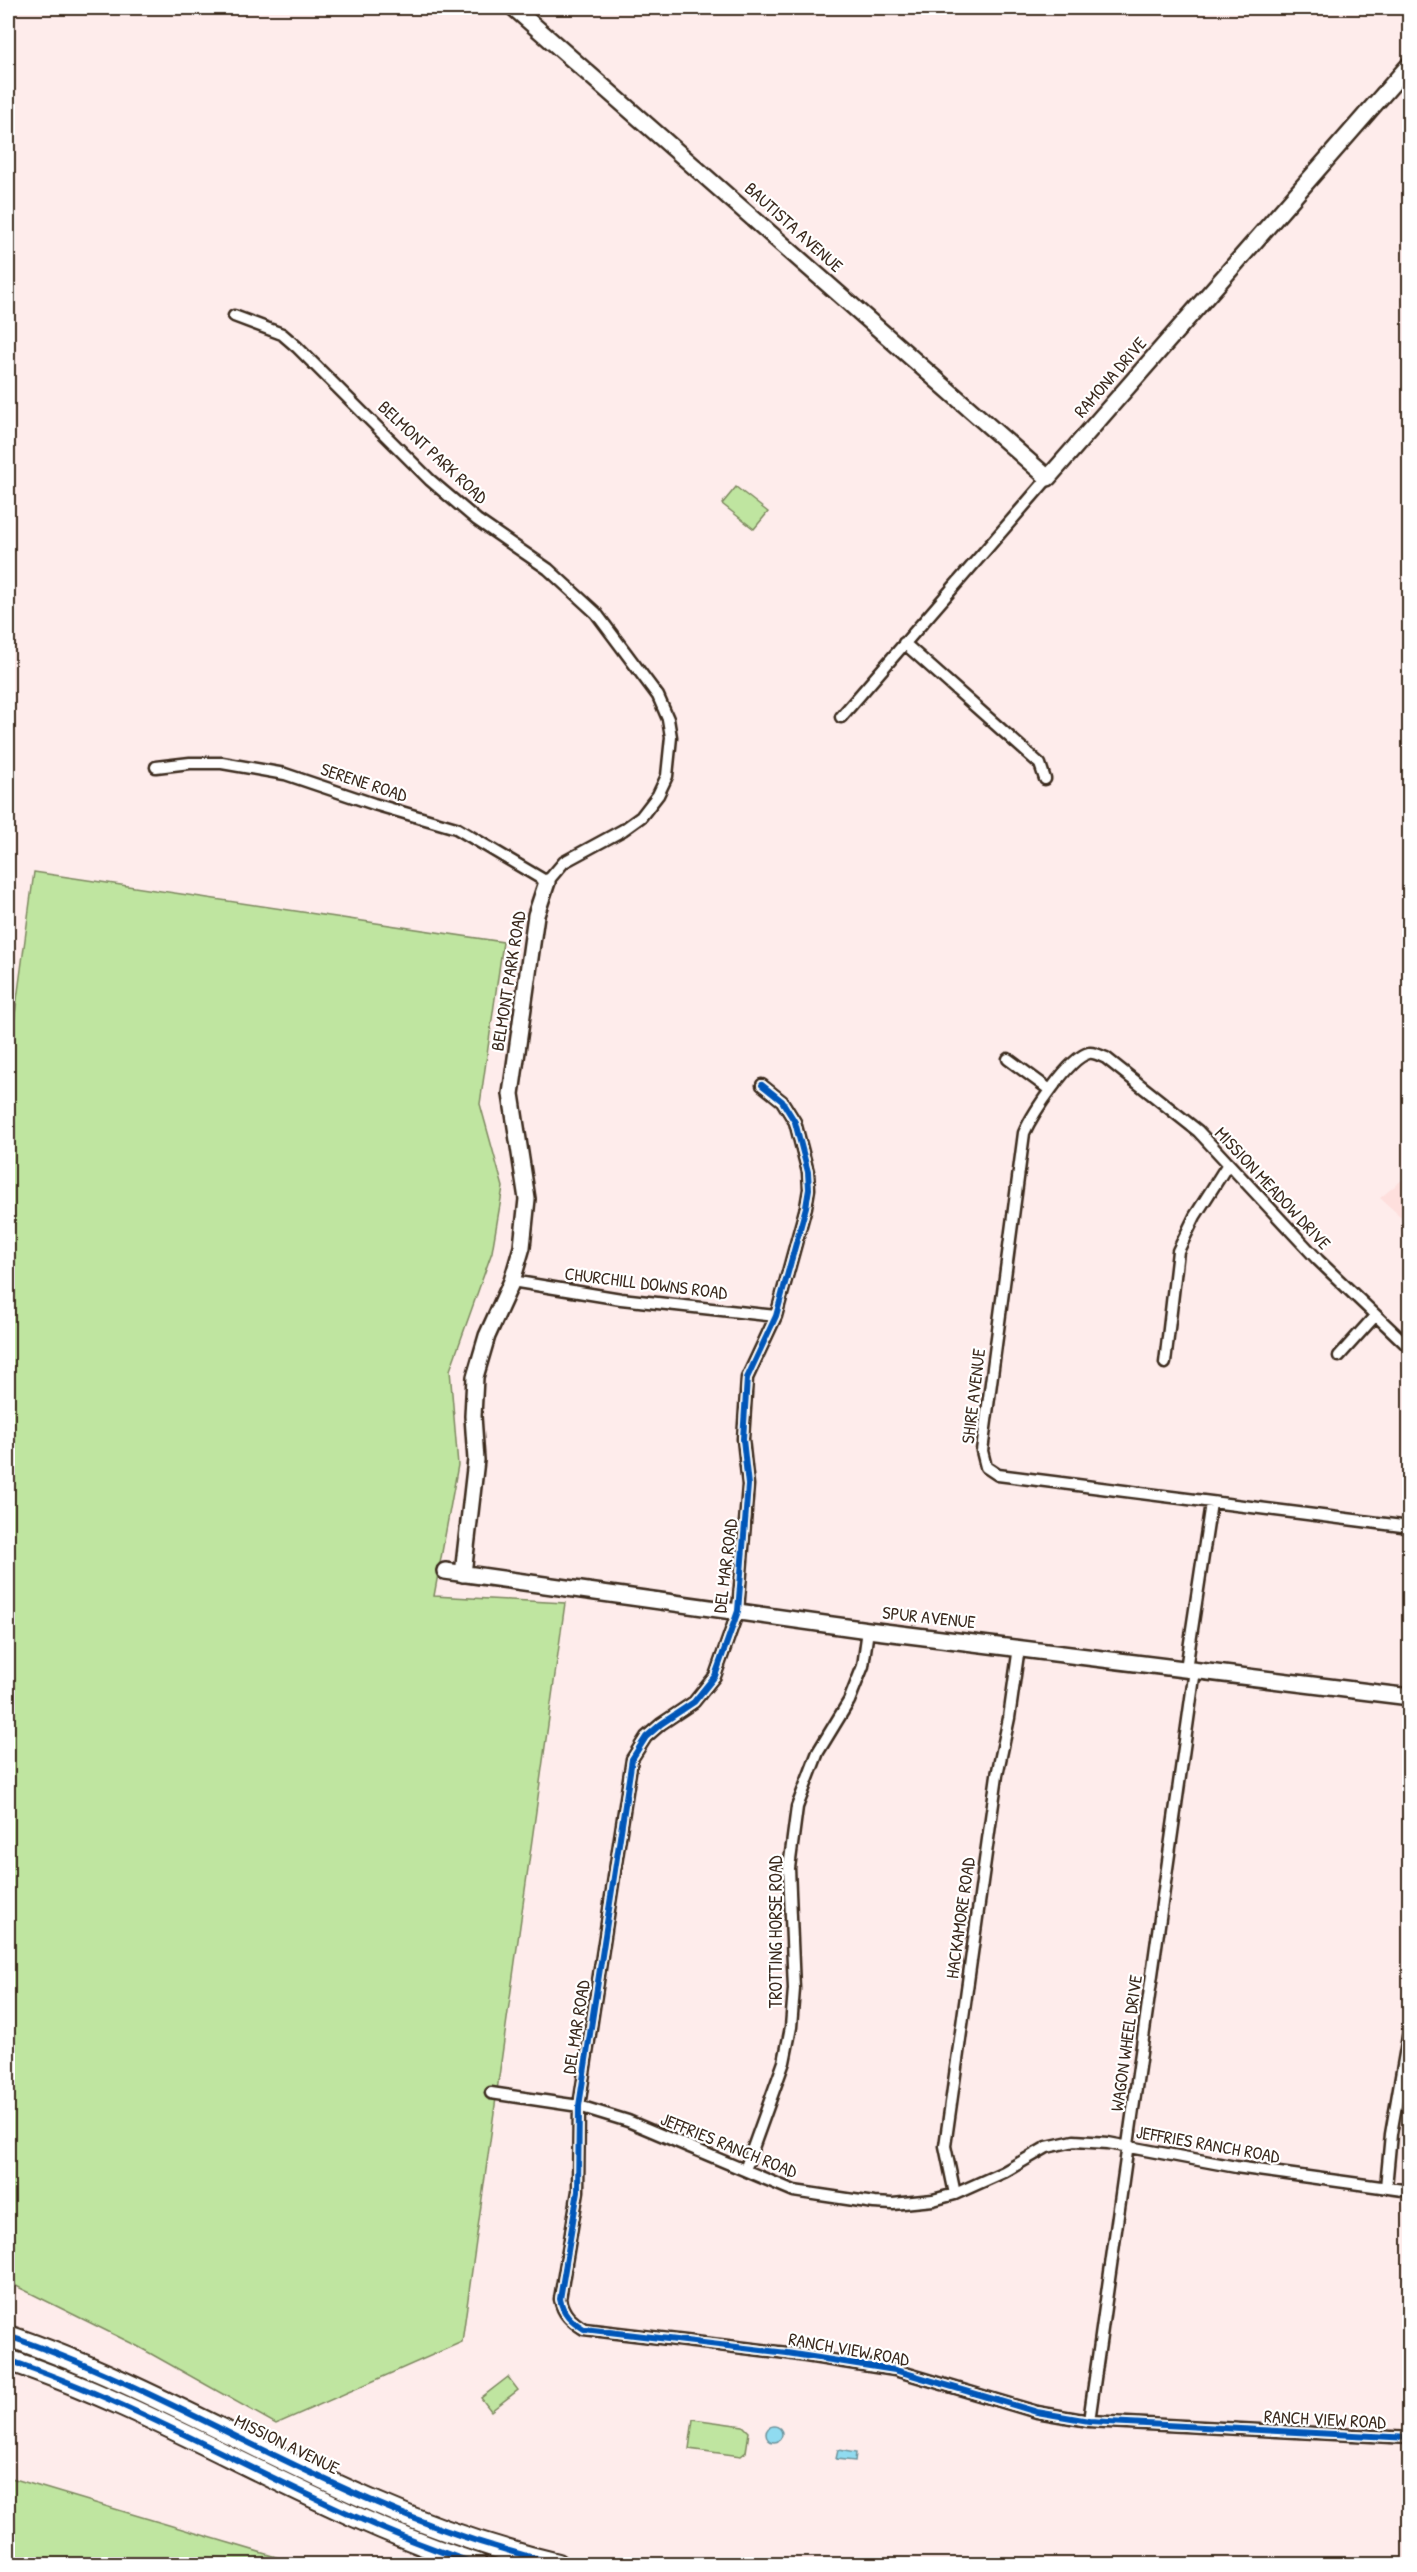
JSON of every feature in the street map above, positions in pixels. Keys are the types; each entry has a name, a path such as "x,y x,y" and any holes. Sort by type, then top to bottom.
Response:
{"highway":[{"name":"MISSION AVENUE","path":"8,2336 94,2369 401,2513 520,2555 558,2565"},
{"name":"MISSION AVENUE","path":"8,2360 84,2389 385,2530 477,2565"}],"street":[{"name":"BAUTISTA AVENUE","path":"514,8 1048,478"},
{"name":"RAMONA DRIVE","path":"841,717 1410,64"},
{"name":"BELMONT PARK ROAD","path":"234,316 282,334 297,346 430,480 477,520 548,569 596,613 658,696 668,719 671,737 667,776 658,795 641,817 623,830 564,862 547,882 536,915 511,1094 527,1199 522,1247 512,1281 487,1336 475,1377 473,1416 476,1460 463,1574"},
{"path":"904,643 1040,764 1045,779"},
{"name":"SERENE ROAD","path":"156,766 222,763 285,774 456,828 547,882"},
{"name":"SHIRE AVENUE","path":"1106,1058 1091,1052 1081,1056 1050,1090 1031,1117 1024,1133 982,1451 986,1467 998,1475 1410,1527"},
{"name":"MISSION MEADOW DRIVE","path":"1106,1058 1198,1131 1318,1260 1410,1348"},
{"path":"1008,1059 1050,1090"},
{"name":"DEL MAR ROAD","path":"579,2106 632,1759 646,1737 694,1702 715,1676 738,1611 748,1485 743,1438 747,1378 776,1316 806,1207 808,1172 795,1122 782,1101 762,1085"},
{"path":"1165,1364 1178,1251 1195,1216 1228,1164"},
{"name":"CHURCHILL DOWNS ROAD","path":"512,1281 621,1299 776,1316"},
{"path":"1339,1356 1376,1316"},
{"name":"WAGON WHEEL DRIVE","path":"1089,2421 1129,2147 1211,1503"},
{"name":"SPUR AVENUE","path":"445,1571 578,1592 738,1611 868,1630 1410,1697"},
{"name":"TROTTING HORSE ROAD","path":"745,2170 784,2062 791,2027 794,1989 789,1868 797,1807 818,1752 849,1701 863,1666 868,1630"},
{"name":"HACKAMORE ROAD","path":"955,2194 945,2146 995,1786 1009,1718 1019,1647"},
{"path":"1386,2187 1391,2134 1410,2025"},
{"name":"JEFFRIES RANCH ROAD","path":"491,2093 579,2106 628,2121 794,2191 874,2203 893,2204 933,2200 955,2194 1004,2172 1047,2147 1074,2141 1108,2143 1236,2167 1410,2191"},
{"name":"RANCH VIEW ROAD","path":"579,2106 578,2191 560,2298 562,2308 571,2322 584,2329 787,2353 895,2370 1037,2412 1089,2421 1410,2438"}],"shaded area":[{"path":"1409,1177 1409,1224 1380,1198"}],"green space":[{"path":"736,487 768,512 754,529 722,504"},
{"path":"34,872 503,942 480,1104 503,1187 492,1252 450,1370 458,1465 434,1596 565,1603 462,2342 276,2424 137,2346 8,2282 8,1067"},
{"path":"508,2377 518,2390 491,2411 481,2398"},
{"path":"693,2419 743,2426 749,2432 746,2452 741,2456 689,2449"},
{"path":"8,2477 296,2563 300,2564 8,2564"}],"water":[{"path":"774,2426 780,2428 782,2434 780,2440 774,2442 768,2440 766,2434 768,2428"},
{"path":"838,2450 856,2453 855,2461 836,2459"}],"cycle path":[{"path":"762,1085 782,1101 795,1122 808,1172 809,1189 776,1316 747,1378 743,1439 748,1485 738,1611 715,1676 694,1702 646,1737 632,1759 579,2106 578,2191 560,2299 563,2309 571,2320 584,2329 787,2353 895,2370 1037,2412 1089,2421 1410,2438"},
{"path":"8,2336 102,2373 399,2512 466,2538 558,2564"},
{"path":"8,2360 127,2407 358,2518 417,2543 477,2564"}]}
